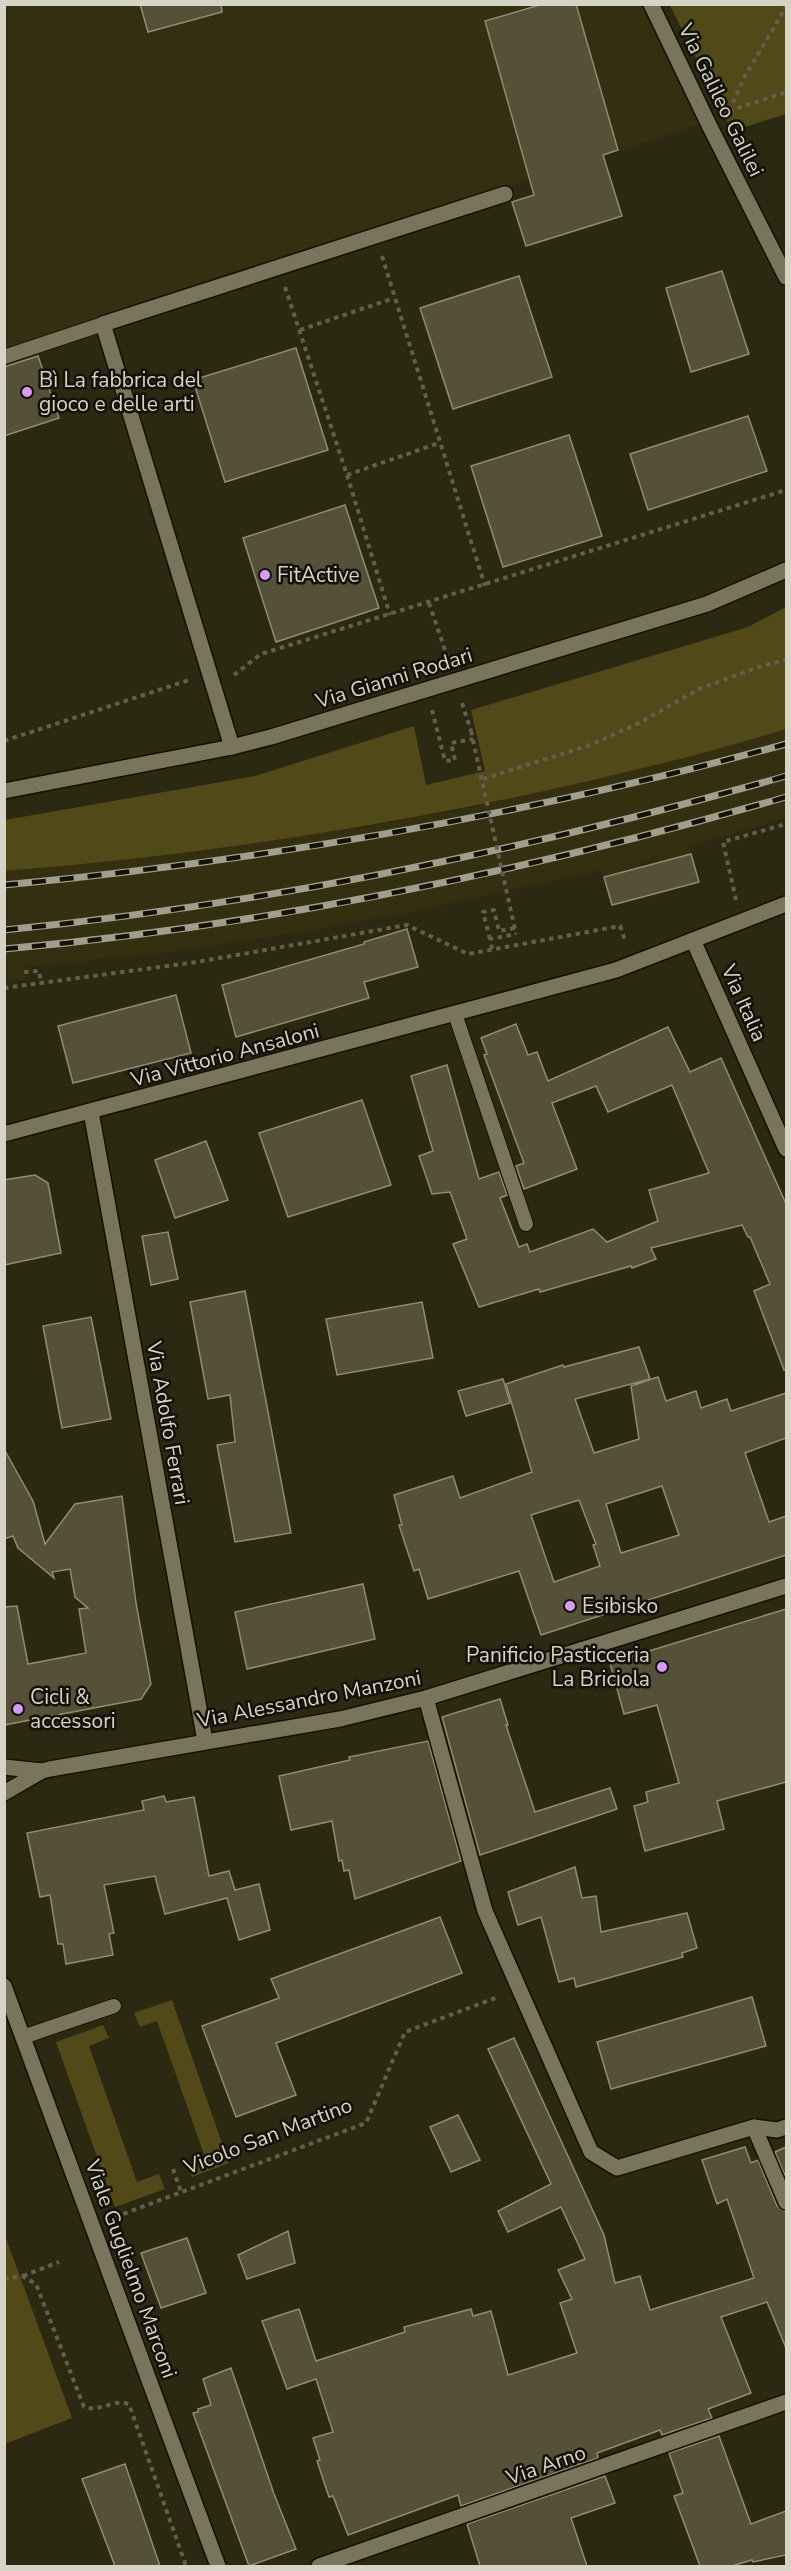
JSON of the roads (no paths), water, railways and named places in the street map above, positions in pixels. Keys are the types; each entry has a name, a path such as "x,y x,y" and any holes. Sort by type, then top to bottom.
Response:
{"street":[{"name":"Via Galileo Galilei","path":"651,4 786,277"},
{"path":"232,747 103,324 505,194"},
{"name":"Via Gianni Rodari","path":"4,791 232,747 707,604 786,570"},
{"name":"Via Vittorio Ansaloni","path":"4,1134 455,1014 633,964 786,904"},
{"name":"Via Italia","path":"693,940 786,1149"},
{"name":"Via Adolfo Ferrari","path":"91,1112 205,1742"},
{"name":"Via Alessandro Manzoni","path":"4,1767 42,1771 340,1719 426,1698 786,1586"},
{"path":"426,1698 484,1911 591,2152 617,2168 754,2127 777,2130 786,2127"},
{"name":"Via Alessandro Manzoni","path":"4,1793 42,1771"},
{"name":"Viale Guglielmo Marconi","path":"4,1986 127,2326 153,2388 218,2566"},
{"path":"754,2127 786,2202"},
{"name":"Via Arno","path":"319,2566 786,2402"}],"lane":[{"path":"4,357 103,324"},
{"path":"455,1014 526,1224"},
{"path":"23,2037 114,2007"}],"railway":[{"path":"4,885 202,862 399,831 594,792 786,744"},
{"path":"4,930 203,905 399,871 594,827 786,776"},
{"path":"4,949 202,926 399,892 594,848 786,797"}],"place":[{"name":"Bì La fabbrica del gioco e delle arti","path":"27,392"},
{"name":"FitActive","path":"265,575"},
{"name":"Esibisko","path":"570,1606"},
{"name":"Panificio Pasticceria La Briciola","path":"662,1667"},
{"name":"Cicli & accessori","path":"18,1709"}]}
